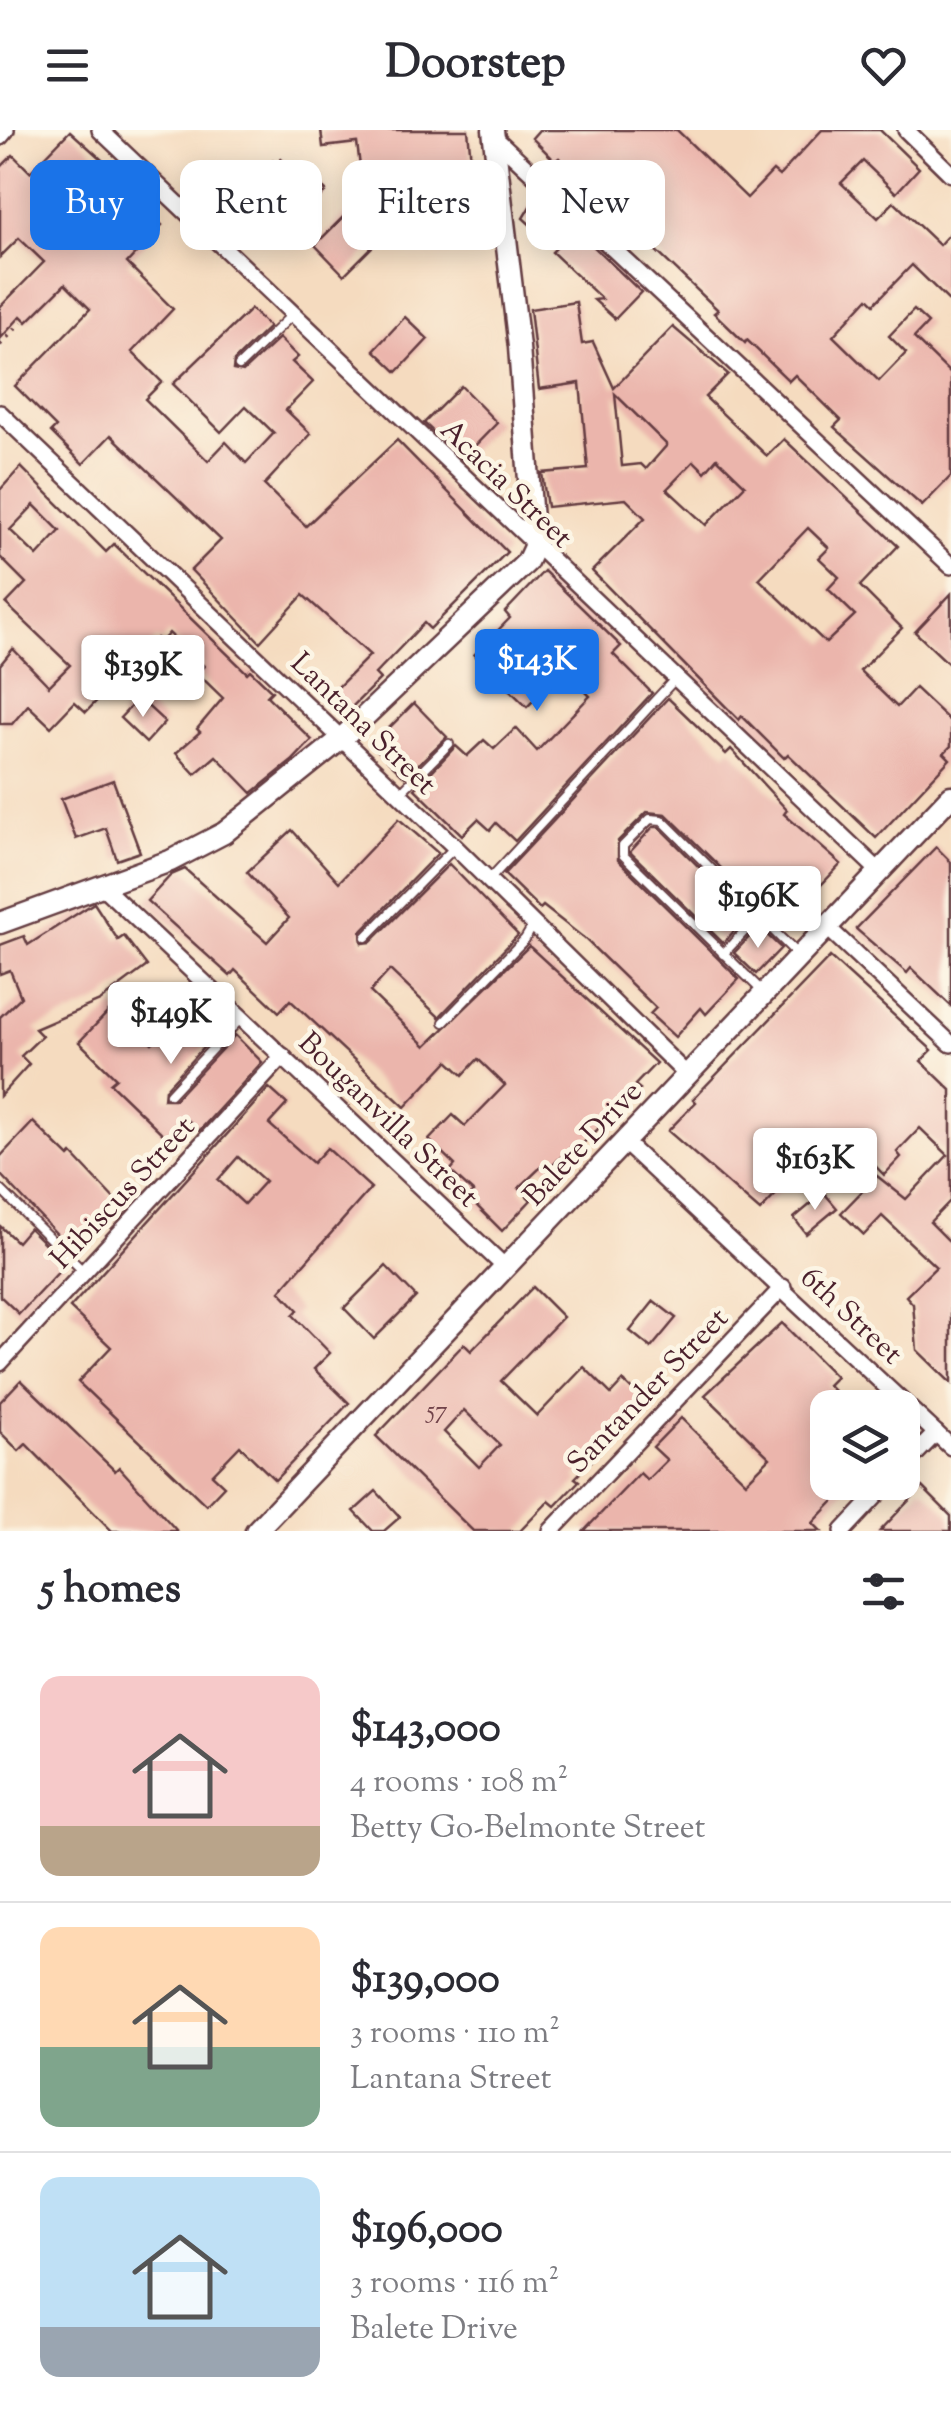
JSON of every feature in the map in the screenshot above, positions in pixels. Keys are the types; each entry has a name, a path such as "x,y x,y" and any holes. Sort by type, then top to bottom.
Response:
{"street":[{"path":"0,136 6,130"},
{"name":"Acacia Street","path":"100,130 534,547 880,872"},
{"path":"906,130 951,174"},
{"path":"0,923 170,861 224,833 341,739 515,574 534,547 519,347 493,133"},
{"path":"493,133 951,566"},
{"name":"Lantana Street","path":"0,413 456,847 687,1075"},
{"name":"Balete Drive","path":"260,1530 951,796"},
{"name":"Bouganvilla Street","path":"103,887 506,1268"},
{"path":"827,928 951,1044"},
{"name":"Hibiscus Street","path":"0,1363 283,1056"},
{"name":"6th Street","path":"625,1143 951,1447"},
{"name":"Santander Street","path":"551,1531 783,1287"},
{"path":"920,1449 936,1433"},
{"path":"843,1531 872,1500"}],"lane":[{"path":"239,366 292,315"},
{"path":"489,880 675,679"},
{"path":"399,794 449,744"},
{"path":"764,993 623,855 622,846 650,819 662,820 800,957"},
{"path":"366,937 456,847"},
{"path":"723,954 759,916"},
{"path":"444,1022 526,940 534,924"},
{"path":"170,1094 242,1017"},
{"path":"0,1189 85,1273"}],"path":[{"path":"0,345 22,322"}],"building":[{"path":"321,130 468,130 471,160 359,160 357,143 323,147"},
{"path":"539,130 677,130 747,198 773,171 779,176 822,130 880,130 919,168 896,193 863,161 841,183 878,218 894,202 939,245 951,232 951,303 912,265 874,304 868,298 833,336 879,381 906,353 889,336 914,310 928,323 914,338 951,374 951,476 922,506 834,427 841,420 795,375 789,381 747,340 745,343 714,313 718,310 655,250 665,250 665,160 554,160 532,138"},
{"path":"70,131 102,160 42,160"},
{"path":"13,155 30,172 30,249 19,238 0,257 0,168"},
{"path":"342,218 342,250 369,250 344,275 320,250 322,238"},
{"path":"32,250 139,250 127,263 173,309 132,352 162,382 145,399 208,461 226,442 246,463 274,433 246,406 221,432 173,384 251,309 269,327 234,361 233,370 243,372 279,338 298,357 292,362 313,382 286,410 311,434 264,485 306,526 397,440 507,552 430,629 424,623 375,674 380,679 341,718 324,701 370,655 303,595 260,642 191,570 221,540 111,435 83,464 51,432 56,427 15,386 90,309 65,284 27,322 21,316 0,339 0,307 44,262"},
{"path":"597,250 641,292 615,319 594,300 602,299 552,252"},
{"path":"576,302 582,344 593,342 614,388 673,327 728,374 705,397 767,456 784,439 898,546 860,586 902,628 860,671 897,707 915,688 951,722 951,746 944,753 950,759 876,838 788,754 784,758 742,716 739,720 592,571 645,518 626,499 547,507 542,473 588,469 580,383 539,389 530,309","holes":["615,394 667,445 646,469 641,464 622,466","717,458 745,485 706,525 667,489 694,461 705,472","808,528 829,548 819,558 839,577 828,589 855,615 826,643 759,579"]},
{"path":"405,317 428,339 397,372 374,350"},
{"path":"461,386 497,423 462,459 424,423"},
{"path":"21,467 106,552 114,544 247,673 250,670 272,691 267,696 312,740 252,793 216,756 195,774 176,753 200,732 197,729 223,698 197,673 204,666 169,633 161,642 157,638 86,712 75,702 51,727 28,705 12,724 0,724 0,665 13,649 49,686 70,665 6,604 26,583 0,557 0,490","holes":["34,505 60,531 37,556 10,530"]},
{"path":"544,571 621,646 613,654 652,693 515,841 496,823 490,830 478,819 462,835 415,789 456,746 467,756 484,740 494,749 516,728 537,751 590,696 564,670 527,707 474,655 510,618 505,612"},
{"path":"951,594 951,666 915,632"},
{"path":"139,698 165,722 146,743 120,718"},
{"path":"668,698 726,754 731,749 787,810 784,814 841,864 781,927 666,814 647,812 618,841 618,860 739,979 706,1014 701,1008 675,1037 650,1014 656,1008 585,939 543,906 540,909 504,874"},
{"path":"414,703 447,737 405,777 372,745"},
{"path":"113,780 140,852 117,860 106,828 76,839 61,799"},
{"path":"399,819 438,853 361,932 362,943 371,942 449,864 518,935 439,1017 390,970 370,992 426,1046 529,946 656,1063 635,1085 640,1089 575,1151 571,1147 548,1170 543,1165 519,1188 531,1200 502,1231 468,1197 473,1192 450,1171 455,1165 429,1140 453,1115 465,1126 505,1085 478,1059 463,1075 448,1061 405,1107 290,1000 279,1012 235,970 230,976 147,901 171,875 185,869 267,942 289,918 247,872 292,830 339,882"},
{"path":"653,827 659,827 748,916 723,943 630,852"},
{"path":"936,847 951,862 951,1006 911,968 907,973 856,929"},
{"path":"94,903 118,940 124,936 147,966 100,1001 35,1029 42,1036 21,1056 29,1064 0,1096 0,1017 21,997 10,970 0,974 0,945 24,936 28,945"},
{"path":"759,927 781,948 756,974 734,953"},
{"path":"830,957 932,1050 921,1061 951,1090 951,1200 930,1222 951,1243 951,1383 917,1350 913,1304 906,1296 936,1267 882,1216 864,1235 841,1213 877,1176 906,1199 948,1155 920,1128 897,1152 901,1157 884,1175 859,1149 822,1180 806,1163 760,1211 668,1131 696,1102 693,1099"},
{"path":"198,999 224,1025 165,1089 164,1099 175,1099 235,1035 262,1062 199,1131 189,1121 170,1141 110,1083 116,1078 79,1042 114,1006 152,1043"},
{"path":"269,1088 287,1104 269,1124 313,1163 327,1148 371,1188 280,1291 298,1310 293,1315 330,1353 314,1369 349,1403 275,1480 240,1446 212,1475 224,1486 206,1505 78,1382 111,1347 70,1308","holes":["238,1157 265,1181 244,1204 218,1180"]},
{"path":"33,1122 69,1157 72,1154 117,1202 73,1251 0,1174 0,1157"},
{"path":"824,1193 837,1208 806,1234 794,1218"},
{"path":"0,1226 17,1242 29,1228 66,1264 19,1314 0,1296"},
{"path":"386,1266 416,1297 374,1339 344,1308"},
{"path":"533,1287 563,1317 501,1381 537,1416 584,1367 611,1394 623,1381 647,1404 575,1478 579,1481 555,1506 549,1501 520,1531 473,1531 376,1436 464,1344 471,1351","holes":["464,1410 500,1445 479,1467 444,1432"]},
{"path":"654,1301 676,1318 651,1348 630,1331"},
{"path":"782,1323 836,1377 828,1385 833,1390 810,1390 810,1500 835,1500 813,1523 821,1531 584,1531 640,1473 647,1480 667,1460 653,1447 681,1418 746,1482 770,1458 705,1395"},
{"path":"21,1380 115,1471 119,1467 177,1531 112,1531 26,1444 19,1451 0,1432 0,1402"},
{"path":"920,1489 951,1516 951,1531 880,1531 910,1500 920,1500"},
{"path":"376,1491 400,1517 384,1531 373,1531 354,1511"}]}
